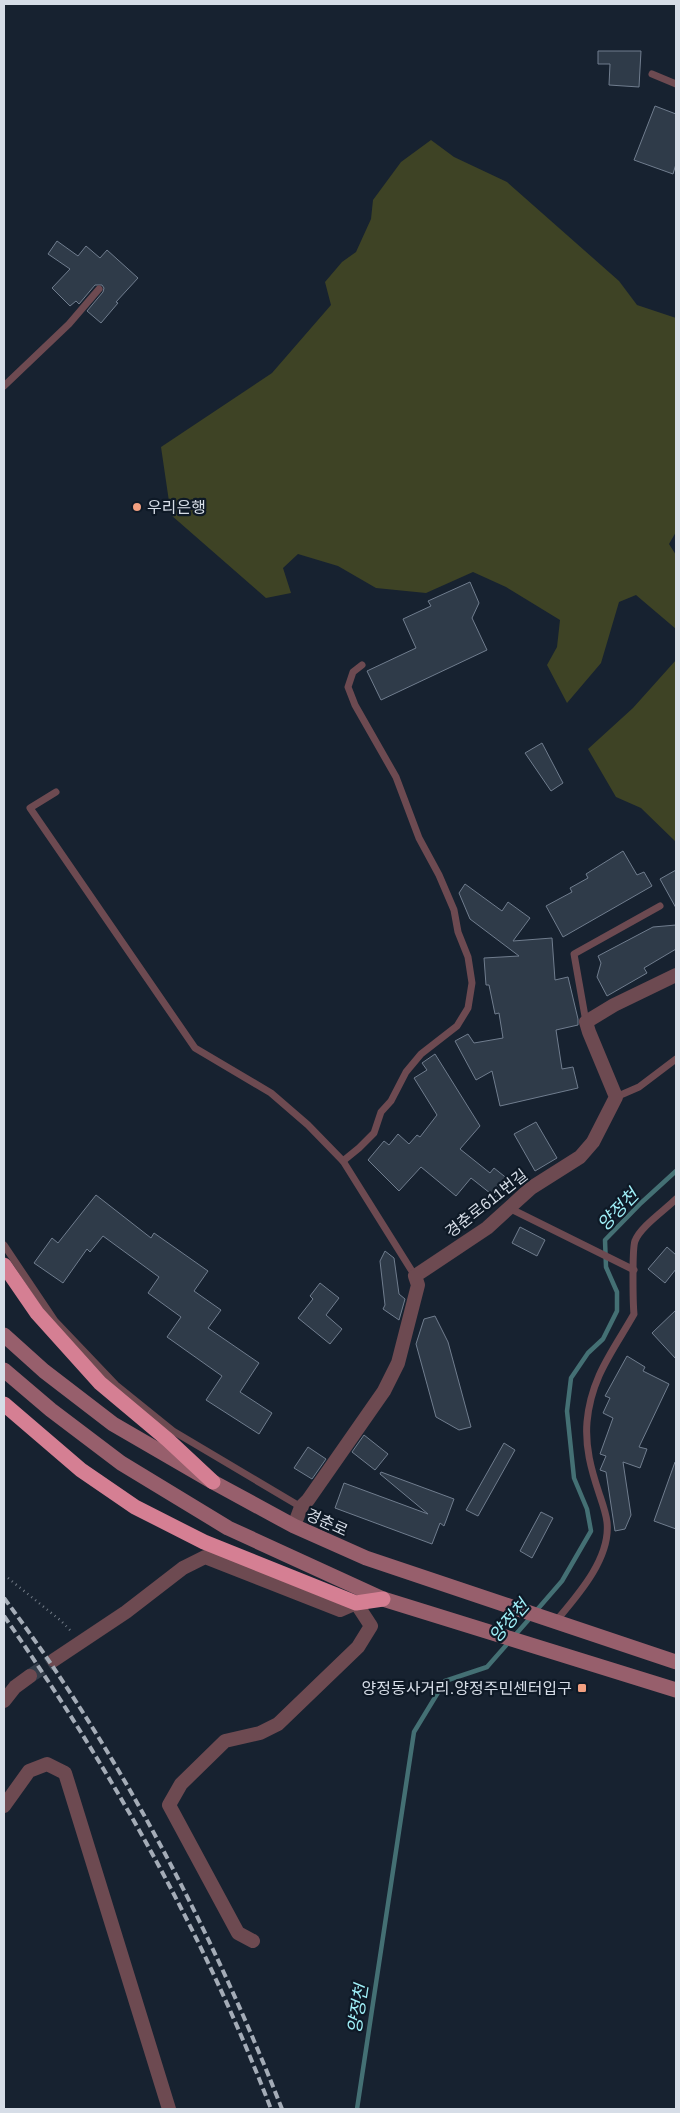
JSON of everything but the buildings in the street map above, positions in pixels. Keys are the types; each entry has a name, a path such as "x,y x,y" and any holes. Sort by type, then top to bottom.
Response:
{"highway":[{"path":"4,1265 37,1313 100,1383 168,1440 213,1482"},
{"path":"4,1404 81,1470 135,1506 221,1549 356,1603 383,1599"}],"main road":[{"name":"경춘로","path":"4,1336 44,1371 113,1424 294,1526 366,1558 676,1662"},
{"path":"4,1370 51,1410 121,1462 228,1528 383,1599 674,1690"}],"street":[{"path":"616,1097 586,1022 614,1005 676,975"},
{"name":"경춘로611번길","path":"415,1276 487,1228 531,1188 580,1157 593,1142 616,1097"},
{"path":"294,1526 301,1507 308,1500 384,1391 398,1363 418,1285 415,1276"},
{"path":"54,1660 126,1612 183,1568 206,1557 340,1610 356,1603 371,1626 358,1647 278,1724 260,1733 225,1741 181,1784 170,1805 238,1933 253,1940"},
{"path":"4,1701 15,1687 30,1676"},
{"path":"4,1806 29,1771 47,1764 65,1773 169,2109"}],"lane":[{"path":"652,74 676,84"},
{"path":"4,386 68,324 100,289"},
{"path":"343,1161 374,1133 381,1112 391,1101 406,1072 420,1054 458,1026 468,1008 472,983 468,958 458,932 454,910 439,875 419,838 396,777 355,705 348,687 353,672 362,665"},
{"path":"56,792 30,808 196,1048 271,1093 343,1161 415,1276"},
{"path":"586,1022 574,954 660,906"},
{"path":"616,1097 639,1087 676,1059"},
{"path":"551,1620 578,1595 604,1554 607,1540 607,1522 591,1471 587,1443 587,1422 593,1387 634,1314 631,1269 634,1242 640,1232 676,1200"},
{"path":"509,1208 631,1269"},
{"path":"4,1245 55,1322 116,1385 173,1431 301,1507"}],"path":[{"path":"8,1578 60,1620 81,1642"}],"green space":[{"path":"431,140 454,157 507,182 619,281 637,305 676,318 676,532 669,544 676,555 676,629 636,595 619,602 601,663 567,703 547,665 557,647 560,620 506,587 473,572 426,593 376,588 338,566 298,554 283,568 291,593 266,598 171,515 161,447 272,373 331,305 325,282 342,262 356,252 371,219 373,200 401,162"},
{"path":"676,660 676,842 641,808 616,797 588,749 633,708"}],"waterway":[{"name":"양정천","path":"536,1611 562,1581 591,1531 587,1509 574,1478 567,1411 571,1378 588,1353 603,1339 617,1311 617,1292 606,1267 605,1240 676,1171"},
{"name":"양정천","path":"357,2109 414,1732 445,1681 487,1667 531,1617"}],"tunnel":[{"path":"30,1676 54,1660"}],"railway":[{"path":"4,1598 86,1718 160,1844 225,1975 282,2109"},
{"path":"4,1616 82,1734 152,1854 216,1979 271,2109"}],"place":[{"name":"우리은행","path":"137,507"},
{"name":"양정동사거리.양정주민센터입구","path":"582,1688"}]}
